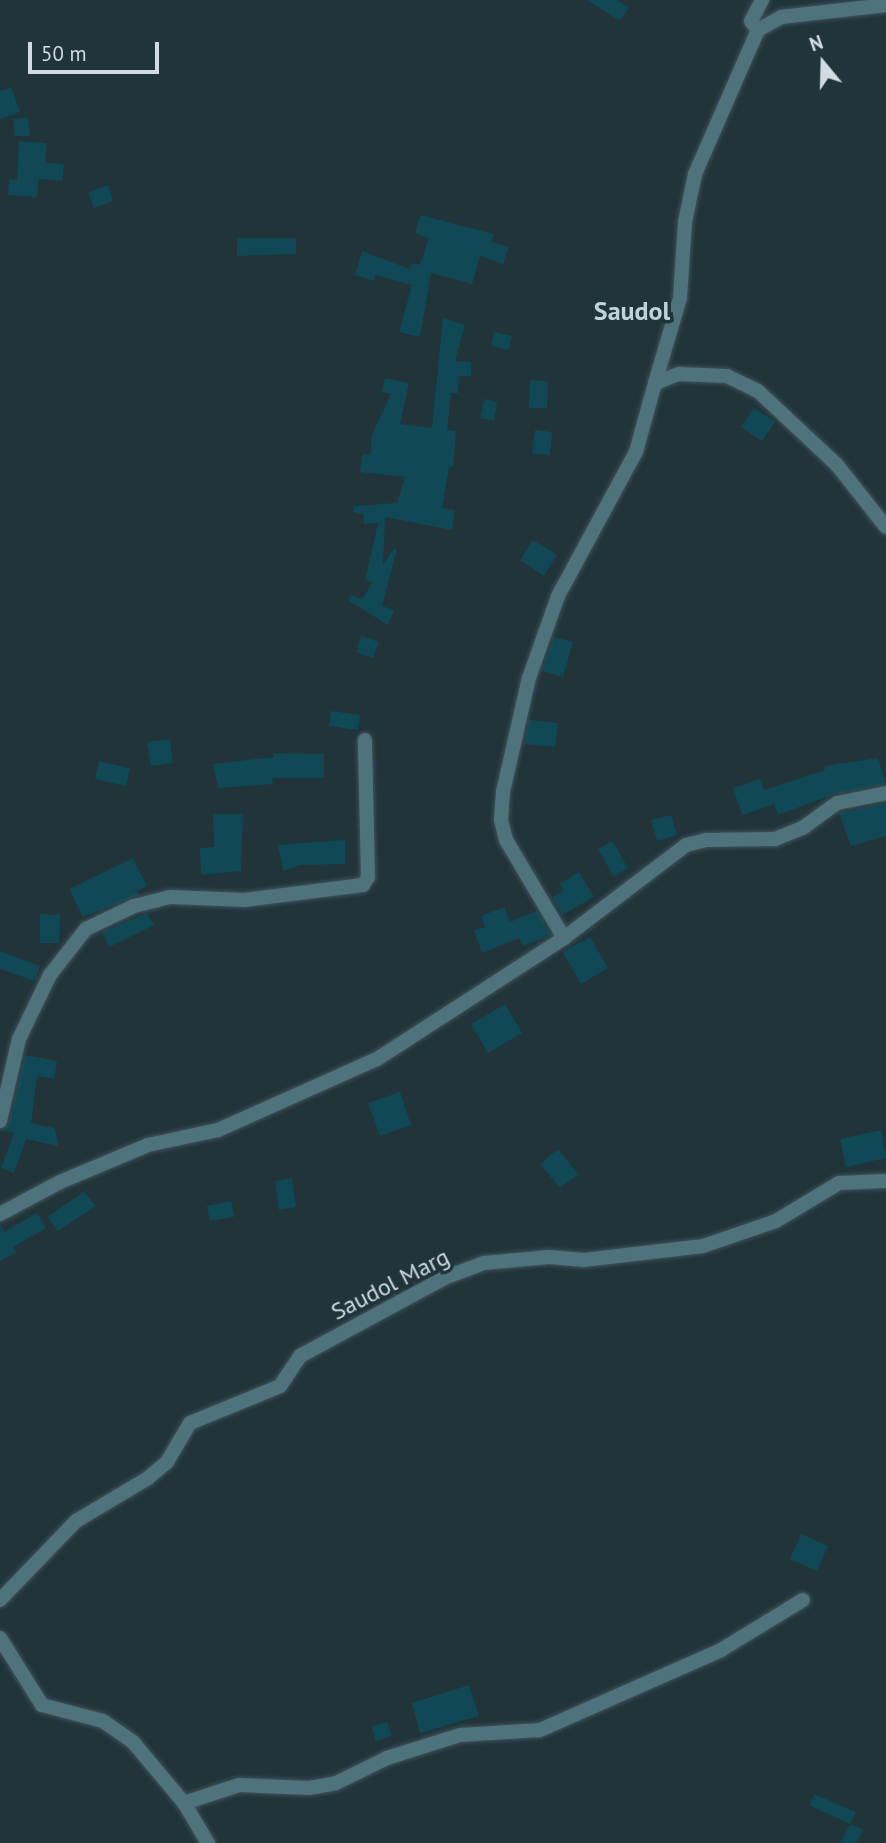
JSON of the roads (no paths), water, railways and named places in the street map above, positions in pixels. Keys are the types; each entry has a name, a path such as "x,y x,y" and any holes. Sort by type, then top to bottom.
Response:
{"street":[{"path":"758,30 751,21 762,0"},
{"path":"564,938 506,840 501,820 503,792 529,678 558,596 636,452 680,298 685,222 695,174 758,30 781,17 886,5"},
{"path":"656,383 679,374 727,376 758,391 837,465 886,527"},
{"path":"0,1121 19,1039 50,975 86,929 134,905 171,897 244,900 363,885 368,877 365,740"},
{"path":"0,1214 123,1156 218,1130 377,1059 564,938 686,845 706,840 775,839 804,827 837,803 886,793"},
{"name":"Saudol Marg","path":"0,1600 76,1521 148,1478 167,1462 190,1423 280,1386 300,1356 444,1278 484,1263 549,1257 584,1260 703,1246 776,1221 839,1183 886,1181"},
{"path":"184,1803 239,1785 309,1788 336,1783 398,1754 460,1735 540,1730 721,1650 803,1600"},
{"path":"0,1638 42,1705 120,1729 184,1803 208,1843"}],"district":[{"name":"Saudol","path":"632,311"}]}
